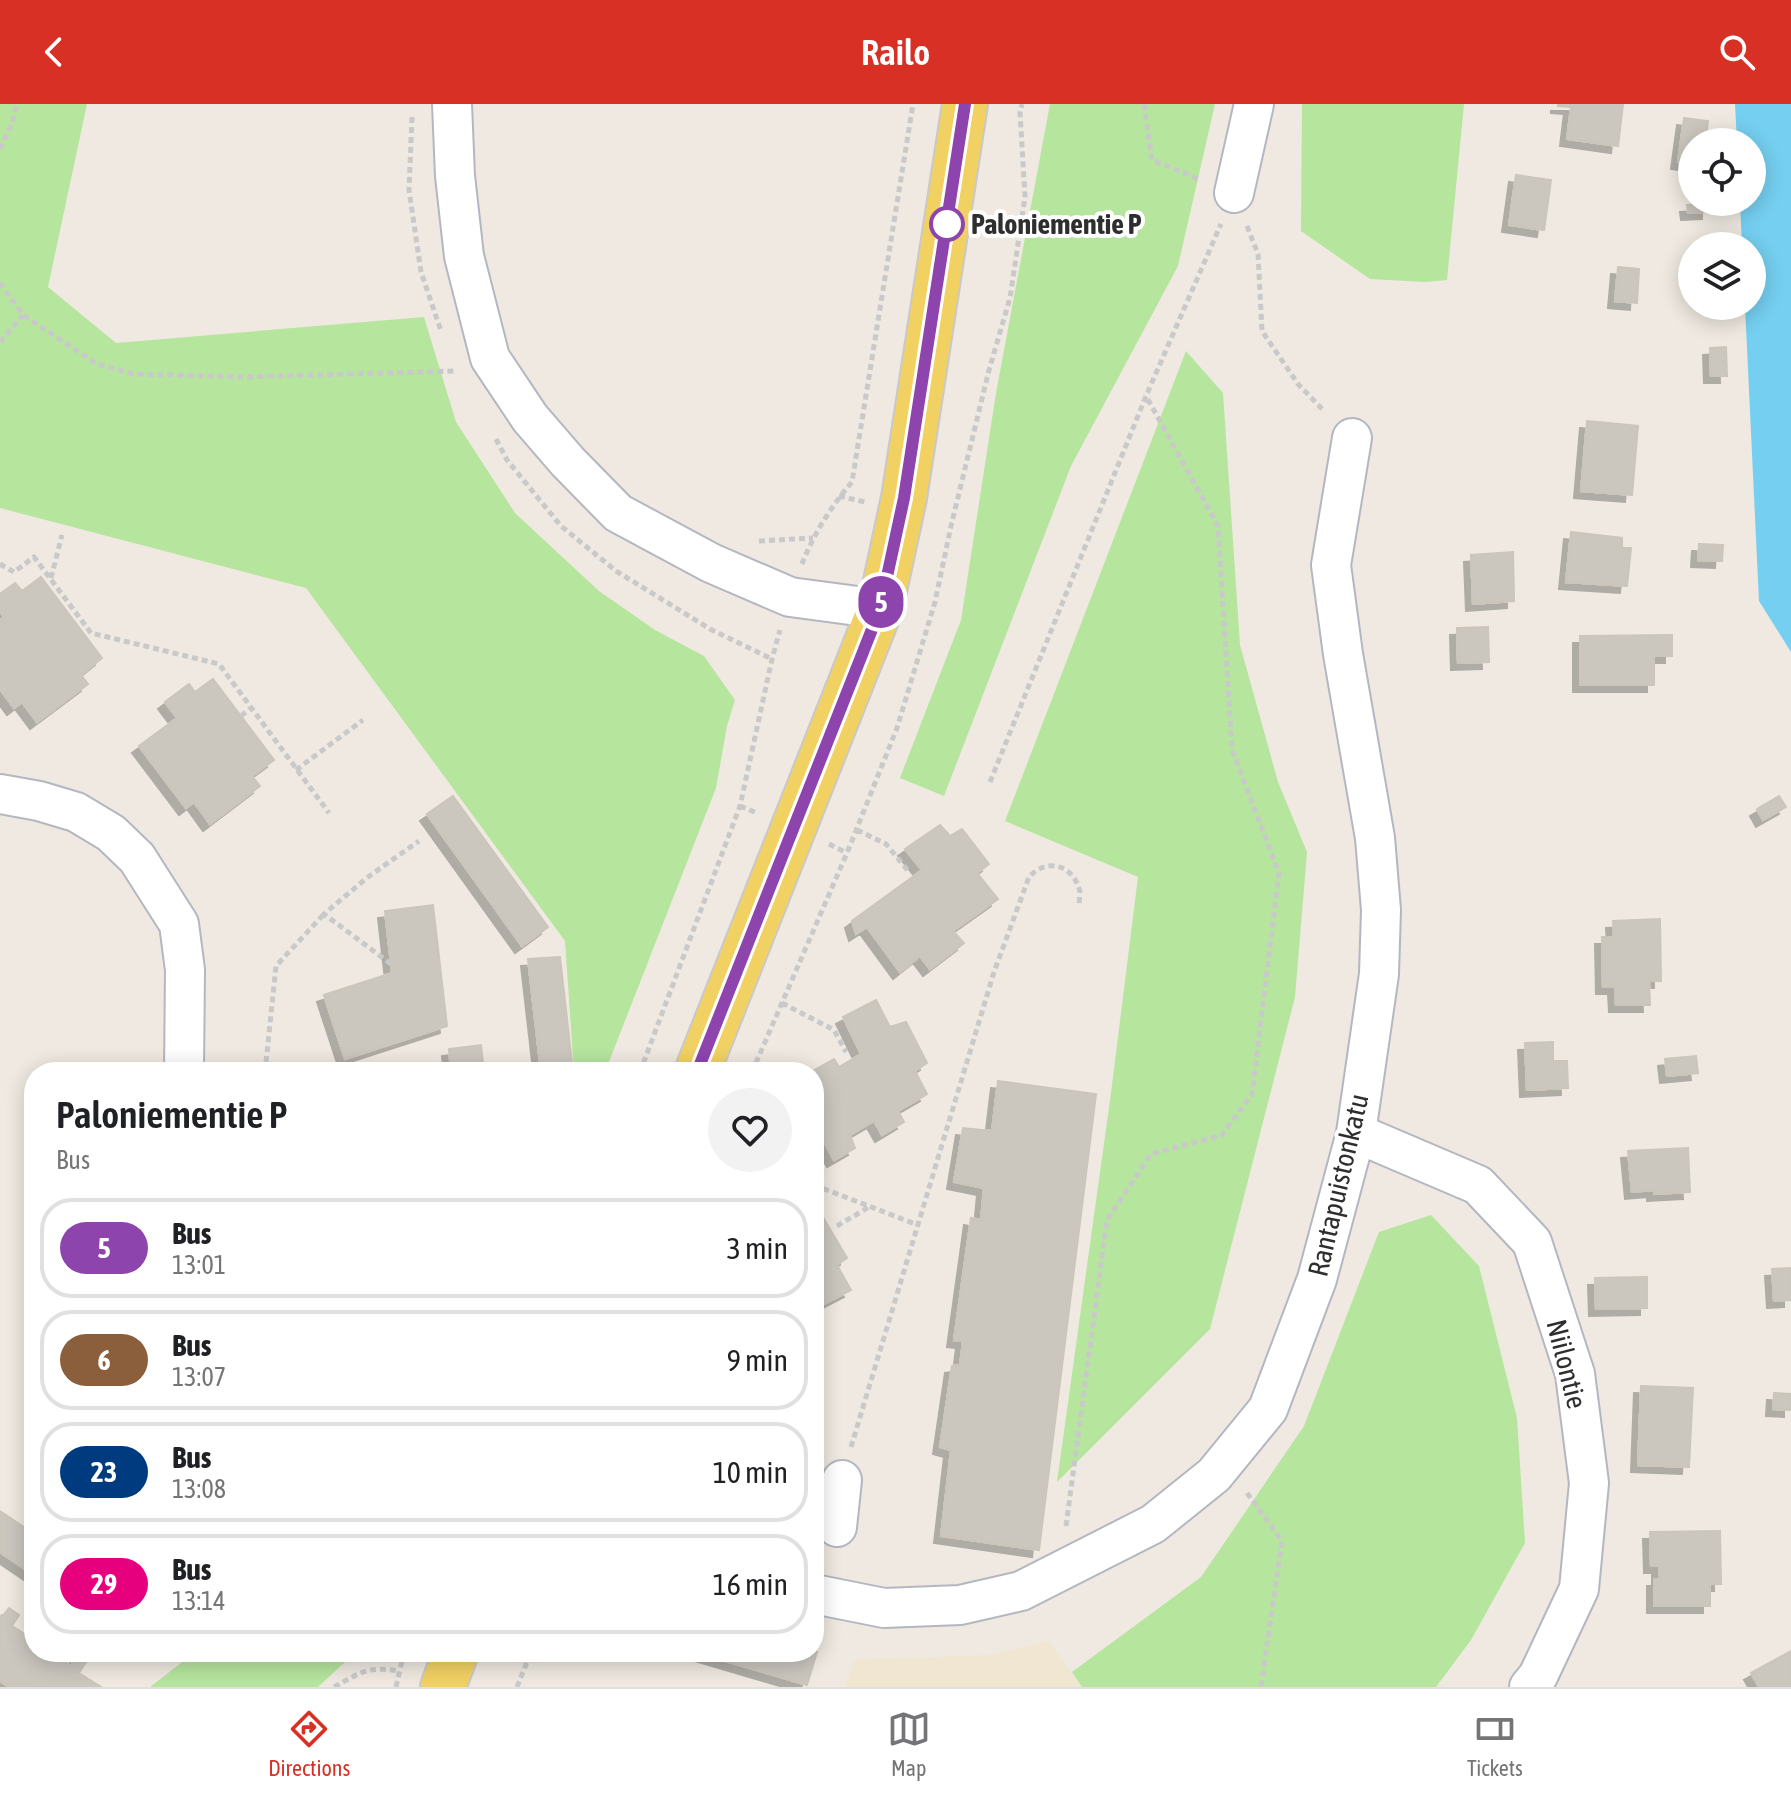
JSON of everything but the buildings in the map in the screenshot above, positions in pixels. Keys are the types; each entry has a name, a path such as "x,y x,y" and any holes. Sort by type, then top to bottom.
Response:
{"main road":[{"path":"701,1062 880,609 904,498 965,104"},
{"path":"443,1687 452,1662"}],"street":[{"path":"452,104 455,176 464,256 490,358 530,418 618,513 711,563 790,597 880,609"},
{"path":"1234,193 1254,104"},
{"name":"Rantapuistonkatu","path":"824,1596 884,1608 960,1605 1021,1591 1153,1524 1214,1475 1268,1409 1317,1279 1356,1133 1379,974 1381,910 1375,838 1331,565 1352,438"},
{"path":"0,794 76,812 111,833 137,858 179,924 185,970 184,1062"},
{"name":"Niilontie","path":"1356,1133 1478,1185 1532,1242 1575,1374 1589,1483 1579,1589 1538,1676 1529,1687"},
{"path":"837,1527 842,1480"}],"path":[{"path":"0,149 17,104"},
{"path":"1144,104 1152,160 1234,193 1258,254 1262,331 1298,384 1352,438"},
{"path":"990,782 1146,396 1234,193"},
{"path":"0,283 23,315 97,364 133,374 244,377 456,371"},
{"path":"0,342 23,315"},
{"path":"1060,1571 1107,1220 1151,1154 1222,1135 1252,1094 1279,873 1232,750 1218,526 1146,396"},
{"path":"51,579 62,535"},
{"path":"751,540 814,538"},
{"path":"0,564 14,572 34,557 64,603 91,633 219,664 329,813"},
{"path":"241,716 251,708"},
{"path":"296,770 363,720"},
{"path":"857,830 886,844 909,872"},
{"path":"266,1062 276,966 324,914 368,877 419,841"},
{"path":"842,1480 994,972 1029,877 1047,865 1066,869 1080,891 1079,905"},
{"path":"324,914 391,964"},
{"path":"782,1003 834,1030 846,1052"},
{"path":"824,1189 918,1225"},
{"path":"837,1226 870,1207"},
{"path":"1242,1486 1282,1541 1261,1687"},
{"path":"396,1687 402,1662"},
{"path":"517,1687 527,1662"},
{"path":"334,1687 374,1668 400,1671"}],"shaded area":[{"path":"1049,1641 1082,1687 845,1687 854,1660 990,1655"}],"green space":[{"path":"0,104 87,104 48,287 116,343 424,317 456,422 515,513 599,591 655,630 704,656 735,700 716,788 609,1062 573,1062 565,941 306,588 0,508"},
{"path":"1050,104 1215,104 1178,266 1071,466 944,796 900,778 961,620 996,393"},
{"path":"1302,104 1464,104 1447,280 1370,279 1301,231"},
{"path":"1186,351 1223,393 1240,645 1278,782 1307,852 1295,997 1210,1329 1057,1482 1138,877 1005,821"},
{"path":"1431,1215 1479,1266 1517,1418 1525,1543 1471,1640 1436,1687 1082,1687 1072,1672 1201,1577 1304,1426 1379,1232"},
{"path":"182,1662 345,1662 318,1687 150,1687"}],"water":[{"path":"1735,104 1791,104 1791,652 1759,601 1746,320 1766,320 1766,232 1741,232 1741,216 1766,216 1766,128 1736,128"}],"bus line":[{"name":"5","path":"701,1062 880,609 904,498 965,104"}],"place":[{"name":"Paloniementie P","path":"947,224"}]}
